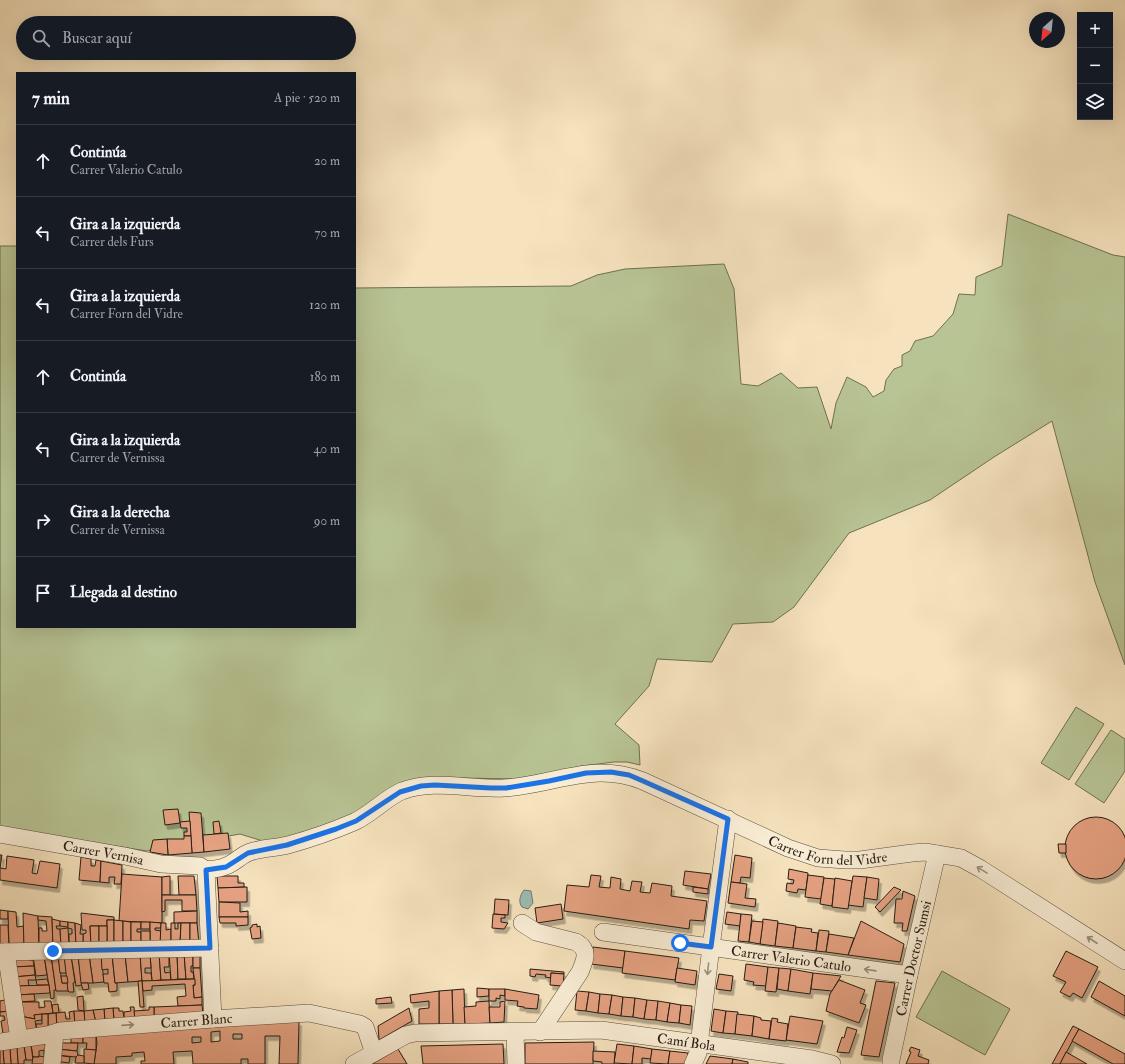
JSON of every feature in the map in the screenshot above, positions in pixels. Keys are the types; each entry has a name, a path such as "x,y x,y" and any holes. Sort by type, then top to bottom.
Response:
{"street":[{"name":"Carrer Forn del Vidre","path":"206,870 226,867 248,853 287,845 336,829 356,821 400,792 412,788 435,785 491,788 516,787 586,773 611,772 629,775 798,852 818,858 860,860 920,852 961,858 981,869 1125,961"},
{"path":"693,1064 700,1044 728,819"},
{"name":"Carrer Vernisa","path":"0,834 125,856 161,864 200,866 206,870"},
{"name":"Carrer Doctor Sumsi","path":"891,1064 909,975 937,854"},
{"path":"206,870 213,1019"},
{"path":"522,923 536,932 576,942 582,945 586,954 584,964 580,972 540,1032"},
{"name":"Carrer Valerio Catulo","path":"602,932 909,975"},
{"path":"19,1039 3,952 210,948"},
{"name":"Carrer Blanc","path":"0,1042 47,1035 55,1032 213,1019 309,1014 345,1020 365,1027 374,1053"},
{"name":"Camí Bola","path":"354,1064 406,1035 415,1033 601,1030 812,1059 832,1064"},
{"path":"52,1064 55,1032"},
{"path":"515,1032 516,1064"}],"green space":[{"path":"1008,214 1113,255 1125,257 1125,665 1095,582 1052,421 994,457 930,500 849,533 794,607 773,622 733,624 712,662 657,659 649,686 615,724 639,745 640,765 627,762 614,762 582,766 519,779 460,778 306,833 266,842 240,834 147,851 0,828 0,246 16,246 16,628 356,628 356,288 571,286 597,275 625,269 724,264 734,289 741,384 758,386 781,373 798,388 817,387 831,429 836,403 847,377 866,387 873,397 884,391 886,380 894,369 902,366 902,355 910,351 915,341 933,336 953,314 959,294 975,295 976,277 1002,266"},
{"path":"1076,707 1104,724 1069,780 1041,763"},
{"path":"1111,730 1125,739 1125,771 1104,803 1075,784"},
{"path":"942,971 1010,1009 985,1055 916,1017"}],"water":[{"path":"524,890 531,891 533,903 528,909 522,907 520,903"}],"building":[{"path":"178,809 180,823 165,825 163,810"},
{"path":"189,812 201,813 204,852 192,853"},
{"path":"1090,818 1102,818 1113,822 1118,826 1126,842 1126,854 1122,865 1113,874 1102,878 1090,878 1079,874 1070,865 1066,854 1066,842 1070,831 1079,822"},
{"path":"190,821 191,836 184,836 184,832 187,832 187,828 181,828 180,822"},
{"path":"219,821 221,833 214,834 213,822"},
{"path":"228,833 230,849 204,852 203,835"},
{"path":"184,836 191,836 192,853 168,855 167,839 184,839"},
{"path":"167,839 168,855 150,852 153,840"},
{"path":"1058,844 1066,844 1066,853 1059,853"},
{"path":"0,855 2,855 0,868"},
{"path":"735,855 752,858 750,878 741,877 740,883 731,882"},
{"path":"7,856 34,860 32,873 37,874 40,861 60,864 57,888 0,880 0,868 6,869"},
{"path":"81,857 91,859 91,866 95,866 96,860 101,861 100,882 79,880"},
{"path":"101,861 122,865 121,884 114,884 115,877 109,877 109,883 100,882"},
{"path":"789,869 808,873 806,890 798,889 797,893 786,891 787,883 793,884 794,880 788,879"},
{"path":"685,871 711,874 708,889 683,885"},
{"path":"122,874 162,877 162,923 119,921"},
{"path":"591,875 601,876 599,887 610,888 611,877 621,879 620,889 630,891 632,881 642,882 640,892 650,893 652,883 672,886 671,896 707,901 704,921 690,920 689,929 564,911 567,885 589,887"},
{"path":"808,875 824,877 821,899 805,897"},
{"path":"170,876 170,895 162,895 162,877"},
{"path":"178,876 194,876 196,895 179,895"},
{"path":"217,876 238,876 238,883 244,883 244,887 218,888"},
{"path":"853,876 867,877 863,907 848,905"},
{"path":"867,877 879,879 877,900 864,898"},
{"path":"824,878 835,879 832,906 820,904"},
{"path":"835,878 852,881 848,909 832,907"},
{"path":"731,882 747,884 745,898 756,899 755,907 728,903"},
{"path":"247,887 247,902 219,902 218,888"},
{"path":"693,887 708,889 708,894 693,892"},
{"path":"894,887 901,890 880,912 875,907"},
{"path":"903,891 915,896 907,931 902,931 903,923 894,923 896,899 902,899"},
{"path":"162,895 196,895 197,911 182,911 182,900 165,900 165,911 162,912"},
{"path":"495,899 509,900 508,915 494,914"},
{"path":"219,902 240,903 240,912 248,911 248,917 219,917"},
{"path":"561,904 563,919 537,923 535,908"},
{"path":"0,910 8,911 8,919 0,919"},
{"path":"8,911 16,912 17,927 24,926 24,947 9,947"},
{"path":"197,911 197,923 174,923 174,912"},
{"path":"727,912 741,914 740,926 725,924"},
{"path":"23,913 38,916 39,947 24,947"},
{"path":"81,913 114,917 114,920 107,920 107,926 90,926 91,946 83,946 83,934 86,933 86,930 82,930"},
{"path":"493,914 505,915 505,918 501,918 501,922 508,923 504,929 492,928"},
{"path":"741,914 752,915 749,942 738,941"},
{"path":"38,916 52,917 53,947 39,947 39,928 42,928 42,931 47,931 46,921 38,920"},
{"path":"219,917 248,917 248,925 236,926 236,923 220,923"},
{"path":"52,919 60,921 60,926 56,926 57,929 60,929 61,946 53,947"},
{"path":"763,919 778,921 775,946 760,944"},
{"path":"107,920 114,920 114,946 107,946"},
{"path":"114,920 123,921 123,945 114,946"},
{"path":"60,921 68,922 68,927 60,926"},
{"path":"123,921 131,922 131,945 123,945"},
{"path":"752,921 763,922 760,944 749,942"},
{"path":"861,921 904,944 900,962 848,955"},
{"path":"68,922 75,923 76,946 69,946 69,934 72,934 72,929 68,928"},
{"path":"131,922 141,922 141,929 137,929 137,932 141,932 141,945 131,945"},
{"path":"141,922 150,922 150,929 141,929"},
{"path":"150,922 161,923 161,928 155,928 155,930 161,931 160,945 150,945"},
{"path":"75,923 81,925 80,934 83,934 83,946 76,946"},
{"path":"161,923 166,923 166,930 171,929 171,945 160,945"},
{"path":"171,923 175,923 175,929 178,929 178,923 181,923 180,944 171,945"},
{"path":"181,923 190,923 190,944 180,944"},
{"path":"190,923 197,923 199,944 190,944"},
{"path":"778,923 796,926 793,948 775,946"},
{"path":"257,924 257,927 260,926 261,938 252,939 250,928 252,925"},
{"path":"0,925 8,925 9,947 0,947"},
{"path":"90,926 99,926 99,946 91,946"},
{"path":"99,926 107,926 107,946 99,946"},
{"path":"796,927 812,929 811,932 818,933 816,951 793,948"},
{"path":"68,928 69,946 61,946 60,929"},
{"path":"819,930 829,931 826,952 816,951"},
{"path":"141,931 150,931 150,945 141,945"},
{"path":"829,934 854,938 848,955 826,952"},
{"path":"593,947 625,951 623,968 591,964"},
{"path":"625,951 679,958 675,980 622,973"},
{"path":"1066,951 1098,967 1082,998 1073,993 1070,997 1060,992 1066,982 1053,976"},
{"path":"159,953 161,980 152,981 150,954"},
{"path":"159,953 169,953 169,967 164,967 165,973 170,972 171,980 161,980"},
{"path":"169,953 177,953 178,979 171,980"},
{"path":"177,953 184,953 186,979 178,979"},
{"path":"184,953 193,953 193,966 191,966 191,972 193,972 194,979 186,979"},
{"path":"193,953 200,953 200,968 193,968"},
{"path":"101,954 104,982 93,983 89,955"},
{"path":"101,954 112,954 117,991 109,992 108,983 104,983 103,974 108,974 108,969 102,970"},
{"path":"112,954 125,954 128,982 115,983"},
{"path":"125,954 140,954 142,981 128,982"},
{"path":"140,954 150,954 151,968 145,968 145,973 151,973 152,981 142,981"},
{"path":"44,955 47,975 36,976 33,956"},
{"path":"44,955 51,955 56,990 54,990 54,998 51,999"},
{"path":"51,955 58,955 62,983 68,983 68,991 56,991"},
{"path":"58,955 64,955 67,973 60,973"},
{"path":"64,955 71,955 75,982 73,983 74,992 68,991"},
{"path":"71,955 78,955 82,985 76,986"},
{"path":"78,955 89,955 93,983 81,983"},
{"path":"12,956 28,956 29,960 33,960 34,966 12,967"},
{"path":"746,964 768,967 766,986 753,985 754,982 744,980"},
{"path":"34,966 35,975 14,977 12,967"},
{"path":"768,967 779,968 776,992 765,991"},
{"path":"193,968 200,968 202,997 194,998 193,986 195,985"},
{"path":"677,968 697,971 695,985 675,982"},
{"path":"779,968 791,969 788,991 777,989"},
{"path":"530,969 564,972 564,974 551,973 551,978 545,977 546,975 536,974 535,977 530,976"},
{"path":"791,969 813,973 810,994 788,991"},
{"path":"551,973 564,974 563,986 550,985"},
{"path":"813,973 841,976 832,991 811,989"},
{"path":"719,974 733,976 731,991 716,989"},
{"path":"35,975 36,980 28,980 29,986 16,986 14,977"},
{"path":"61,976 67,976 68,983 62,983"},
{"path":"47,979 49,985 37,985 36,980"},
{"path":"195,979 195,985 193,985 194,998 202,997 202,1005 178,1006 177,997 186,996 185,984 152,986 152,990 143,991 142,981"},
{"path":"839,980 865,990 860,1003 866,1005 859,1023 826,1011 830,994"},
{"path":"138,981 142,981 144,1007 140,1007"},
{"path":"876,981 895,983 879,1057 861,1055"},
{"path":"1099,981 1125,996 1125,1016 1091,997"},
{"path":"81,983 88,983 89,989 83,990"},
{"path":"49,985 50,993 17,995 16,986"},
{"path":"477,988 489,989 489,996 477,997"},
{"path":"464,989 465,1024 453,1024 452,990"},
{"path":"489,989 505,989 505,996 500,995 500,999 496,998 496,1001 489,1001"},
{"path":"505,989 539,995 537,1009 517,1006 518,1001 505,1000"},
{"path":"452,990 453,1024 439,1024 439,991"},
{"path":"439,991 439,1024 419,1024 419,1009 429,1008 429,1001 411,1003 410,995"},
{"path":"577,991 589,992 586,1011 575,1010"},
{"path":"589,992 600,994 598,1013 586,1011"},
{"path":"34,994 35,1001 18,1002 17,995"},
{"path":"600,994 612,995 609,1014 598,1013"},
{"path":"612,995 623,997 621,1016 609,1014"},
{"path":"83,996 84,1011 78,1010 77,997"},
{"path":"391,997 392,1003 376,1004 376,999"},
{"path":"623,997 635,998 633,1017 621,1016"},
{"path":"635,998 647,1000 644,1019 633,1017"},
{"path":"9,999 10,1011 0,1012 0,1001"},
{"path":"647,1000 658,1001 656,1020 644,1019"},
{"path":"44,1001 51,1001 53,1013 34,1015 35,1019 20,1016 18,1002 39,1002 39,1008 45,1007"},
{"path":"489,1001 490,1023 465,1024 464,1007 476,1006 476,1002"},
{"path":"505,1001 504,1022 490,1023 489,1007 500,1007 500,1002"},
{"path":"658,1001 670,1003 667,1022 656,1020"},
{"path":"670,1003 681,1005 679,1023 667,1022"},
{"path":"58,1004 59,1013 53,1013 52,1005"},
{"path":"202,1005 203,1014 154,1017 154,1007"},
{"path":"681,1005 692,1006 690,1025 679,1023"},
{"path":"130,1007 134,1007 135,1019 124,1019 124,1012 131,1011"},
{"path":"149,1007 154,1007 154,1017 135,1019 134,1011 149,1010"},
{"path":"113,1008 119,1008 119,1011 123,1011 124,1019 114,1020"},
{"path":"113,1008 114,1020 105,1022 104,1009"},
{"path":"409,1008 412,1021 379,1040 378,1026"},
{"path":"104,1009 105,1022 96,1023 93,1010"},
{"path":"714,1009 726,1011 723,1033 711,1031"},
{"path":"93,1010 96,1023 85,1024 84,1011"},
{"path":"10,1011 14,1033 3,1034 1,1021 5,1020 4,1016 0,1016 0,1012"},
{"path":"74,1011 75,1026 57,1028 56,1013 65,1012 66,1019 70,1019 69,1012"},
{"path":"74,1011 84,1011 85,1024 75,1026"},
{"path":"726,1011 738,1012 735,1034 723,1033"},
{"path":"56,1013 57,1028 48,1029 48,1014"},
{"path":"42,1014 42,1020 35,1021 37,1031 23,1033 20,1016 35,1019 34,1015"},
{"path":"42,1014 48,1014 48,1029 37,1031 36,1024 42,1024"},
{"path":"737,1014 754,1016 752,1036 735,1034"},
{"path":"754,1016 761,1018 761,1020 771,1021 769,1039 752,1036"},
{"path":"790,1016 823,1021 817,1044 786,1040"},
{"path":"772,1018 778,1019 777,1022 788,1024 786,1041 769,1039"},
{"path":"299,1021 298,1064 279,1064 280,1036 265,1036 265,1064 248,1064 248,1059 241,1059 241,1064 193,1064 192,1051 173,1052 174,1064 141,1064 141,1061 145,1061 144,1052 132,1053 132,1056 116,1057 116,1064 94,1064 97,1043 96,1035","holes":["220,1031 220,1041 211,1042 211,1032","233,1034 242,1034 242,1039 233,1039","192,1037 201,1037 201,1042 192,1043"]},
{"path":"1073,1026 1079,1029 1060,1064 1052,1064"},
{"path":"847,1027 857,1030 849,1053 837,1052 842,1037 844,1038"},
{"path":"1079,1029 1125,1054 1125,1064 1113,1064 1072,1041"},
{"path":"71,1035 83,1035 83,1043 71,1043"},
{"path":"83,1035 96,1035 96,1050 86,1050 87,1043 83,1043"},
{"path":"594,1042 593,1064 525,1064 525,1043"},
{"path":"45,1043 46,1057 44,1057 44,1050 39,1051 39,1057 33,1057 31,1045"},
{"path":"57,1043 78,1043 77,1051 57,1049"},
{"path":"503,1044 504,1064 423,1064 421,1046"},
{"path":"617,1044 634,1046 632,1064 614,1063"},
{"path":"31,1045 33,1060 26,1060 24,1046"},
{"path":"24,1046 26,1060 24,1060 24,1064 18,1064 17,1047"},
{"path":"634,1046 652,1049 651,1059 642,1058 642,1064 632,1064"},
{"path":"17,1047 18,1064 11,1064 10,1048"},
{"path":"911,1047 920,1050 918,1056 929,1060 928,1064 906,1064 911,1052 909,1051"},
{"path":"10,1048 11,1064 4,1064 3,1049"},
{"path":"0,1049 3,1049 4,1064 0,1064"},
{"path":"57,1049 77,1051 78,1055 76,1057 56,1055"},
{"path":"84,1049 96,1050 94,1064 84,1063"},
{"path":"398,1049 407,1064 372,1064"},
{"path":"652,1049 670,1051 668,1064 650,1063"},
{"path":"593,1051 615,1052 614,1064 602,1064 602,1062 593,1061"},
{"path":"670,1051 688,1053 687,1064 668,1064"},
{"path":"1066,1052 1087,1064 1060,1064"},
{"path":"56,1055 70,1057 69,1063 55,1061"},
{"path":"78,1055 84,1056 84,1063 75,1063"},
{"path":"39,1056 51,1058 50,1064 32,1064 33,1057"},
{"path":"710,1056 733,1059 732,1064 706,1064"},
{"path":"733,1059 748,1062 748,1064 732,1064"}],"route":[{"path":"53,951 210,948 206,870 226,867 241,856 248,853 261,849 287,845 336,829 356,821 400,792 412,788 435,785 491,788 516,787 586,773 611,772 629,775 728,819 711,947 680,943"}]}
